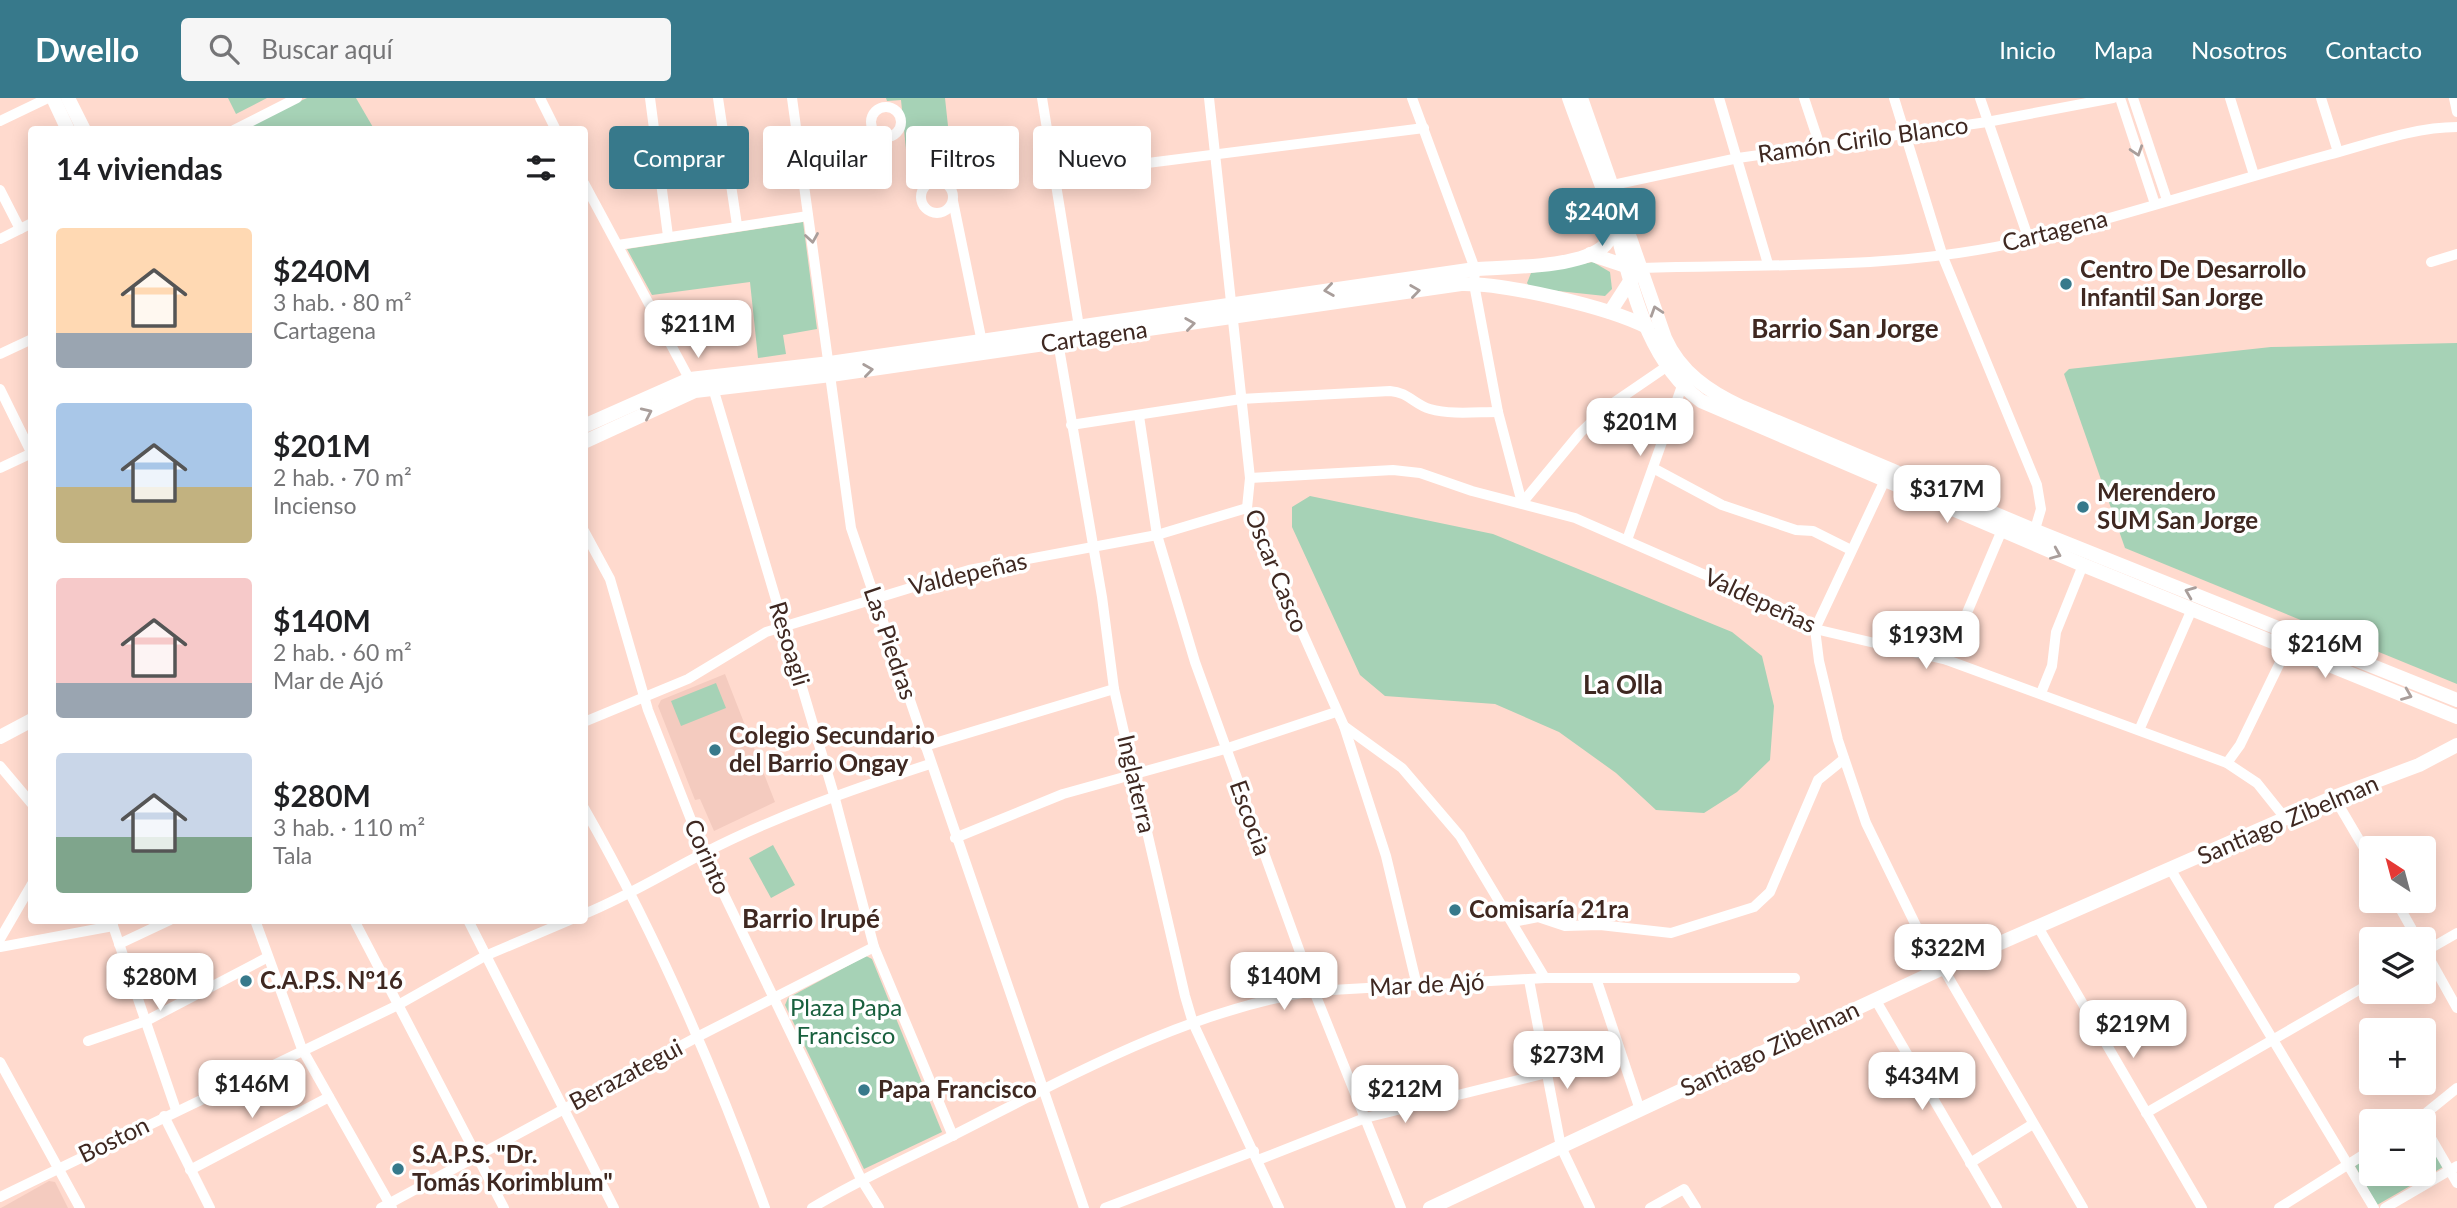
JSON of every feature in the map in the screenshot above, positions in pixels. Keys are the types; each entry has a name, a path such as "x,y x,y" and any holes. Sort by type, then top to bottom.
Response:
{"main road":[{"path":"50,98 66,126"},
{"path":"68,98 82,126"},
{"path":"1569,98 1613,219 1628,274 1647,327 1666,368 1682,386 1714,408 2002,530 2033,537 2083,565 2288,646 2457,717"},
{"path":"1581,98 1672,355 1686,372 1706,387 1742,407 2033,537 2213,601 2457,700"},
{"path":"1613,219 1609,240 1590,254 1628,274"},
{"name":"Cartagena","path":"588,440 693,385 713,388 1233,311 1475,269 1527,266 1590,254"},
{"path":"1526,294 1520,278 1527,266"},
{"path":"1610,312 1628,274 1642,268"},
{"name":"Cartagena","path":"1233,311 1488,284 1610,312 1647,327"},
{"name":"Cartagena","path":"983,347 1058,342 1080,333"},
{"name":"Cartagena","path":"588,424 693,385 830,369"},
{"path":"2207,615 2213,601"},
{"path":"0,737 28,722"},
{"name":"Santiago Zibelman","path":"1430,1208 1943,968 2334,797 2419,765 2457,745"}],"street":[{"path":"0,121 50,98"},
{"path":"246,126 297,98"},
{"path":"540,98 554,126"},
{"path":"650,98 668,236"},
{"path":"718,98 737,225"},
{"name":"Las Piedras","path":"792,98 851,528 1041,1089 1084,1208"},
{"path":"873,98 875,112"},
{"path":"1042,98 1046,126"},
{"name":"Oscar Casco","path":"1209,98 1250,478 1247,508 1344,726 1386,856 1417,986"},
{"path":"1412,98 1475,269 1474,284 1498,412 1522,503"},
{"path":"1719,98 1768,264"},
{"path":"1804,98 1820,146"},
{"path":"1894,98 1943,257 2037,485 2041,509 2033,537"},
{"path":"1980,98 2029,240"},
{"name":"Ramón Cirilo Blanco","path":"1613,185 1738,158 1906,135 2113,98"},
{"path":"2120,98 2155,204"},
{"path":"2133,98 2167,200"},
{"path":"2230,98 2254,175"},
{"path":"2321,98 2338,152"},
{"path":"2454,98 2457,112"},
{"name":"Cartagena","path":"1642,268 1856,264 1943,257 2029,240 2338,152 2441,127 2457,127"},
{"path":"1151,162 1424,128"},
{"path":"1055,189 1080,333"},
{"path":"0,190 20,229"},
{"path":"588,190 693,385"},
{"path":"953,201 983,347"},
{"path":"618,245 808,216"},
{"path":"0,239 28,225"},
{"path":"2431,262 2457,254"},
{"path":"0,354 28,341"},
{"name":"Inglaterra","path":"1058,342 1102,597 1114,689 1193,1023 1279,1208"},
{"path":"1522,503 1580,433 1606,408 1666,368"},
{"path":"1627,540 1682,386"},
{"name":"Resoagli","path":"713,388 834,795 874,947 953,1136"},
{"path":"0,389 28,447"},
{"path":"1071,425 1241,399 1401,392 1425,408 1439,411 1498,412"},
{"name":"Escocia","path":"1139,416 1157,535 1195,663 1314,991 1401,1208"},
{"path":"0,468 28,454"},
{"path":"1653,468 1722,505 1796,530 1813,531 1851,550"},
{"name":"Valdepeñas","path":"1250,478 1393,470 1420,472 1472,491 1575,518 1801,617 1815,629 1947,660 2140,728 2227,763 2257,783 2285,818"},
{"path":"1885,480 1815,629 1819,661 1844,760 1887,872 1923,940 1943,968 2083,1208"},
{"name":"Valdepeñas","path":"588,720 688,679 753,638 874,598 969,570 1157,535 1247,508"},
{"path":"1947,660 2002,530"},
{"name":"Corinto","path":"588,538 610,579 644,698 704,853 861,1179 879,1208"},
{"path":"2041,692 2052,666 2056,632 2083,565"},
{"path":"2140,728 2192,610"},
{"path":"2227,763 2240,745 2288,646"},
{"path":"925,746 1114,689"},
{"path":"955,838 1063,794 1225,749 1336,712"},
{"path":"1344,726 1402,768 1460,836 1545,978"},
{"path":"1513,922 1538,917 1565,926 1600,925 1671,933 1754,907 1770,892 1818,780 1832,766 1844,760"},
{"path":"588,912 631,895 704,853 834,795 930,764"},
{"path":"0,766 28,799"},
{"path":"2334,797 2359,840"},
{"path":"588,815 631,895 699,1035 765,1208"},
{"path":"2171,870 2374,1208"},
{"path":"0,939 28,891"},
{"path":"0,947 107,924"},
{"path":"112,924 176,1111"},
{"path":"119,944 162,924"},
{"path":"256,924 302,1049 388,1206"},
{"path":"356,924 504,1208"},
{"path":"470,924 614,1208"},
{"name":"Boston","path":"0,1197 398,1005 485,956 561,924"},
{"path":"2038,927 2202,1208"},
{"path":"2436,944 2457,933"},
{"name":"Berazategui","path":"388,1206 699,1035 874,947"},
{"path":"88,1041 146,1021 268,957"},
{"path":"2436,972 2457,1008"},
{"name":"Mar de Ajó","path":"812,1208 861,1179 953,1136 1041,1089 1228,1009 1314,991 1545,978 1795,978"},
{"path":"1596,978 1640,1110"},
{"path":"1529,979 1561,1147 1590,1208"},
{"path":"2146,1113 2359,990"},
{"path":"1875,999 1997,1208"},
{"path":"0,1062 80,1208"},
{"path":"1105,1208 1365,1118 1547,1073"},
{"path":"2434,1109 2457,1088"},
{"path":"190,1170 329,1097"},
{"path":"164,1116 210,1208"},
{"path":"1970,1163 2033,1124"},
{"path":"2436,1144 2453,1168 2457,1183"},
{"path":"2279,1208 2359,1158"},
{"path":"2385,1208 2453,1168"},
{"path":"1650,1208 1684,1189 1696,1208"}],"shaded area":[{"name":"Colegio Secundario del Barrio Ongay","path":"725,674 775,802 714,831 700,799 695,800 658,706 661,700"},
{"path":"49,1181 55,1182 68,1208 1,1208"}],"green space":[{"path":"228,98 267,98 236,114"},
{"path":"307,98 356,98 372,126 252,126 251,124"},
{"path":"886,98 945,98 948,126 906,126 906,149 901,100 887,101"},
{"path":"803,222 817,329 783,335 786,354 758,358 750,282 652,295 627,249"},
{"path":"1593,262 1610,272 1612,289 1605,296 1530,288 1527,283 1531,273"},
{"path":"2457,343 2457,684 2125,548 2064,374 2069,369 2271,347"},
{"name":"La Olla","path":"1310,496 1493,534 1732,632 1762,656 1774,706 1770,760 1737,792 1704,813 1656,810 1616,773 1559,732 1495,704 1385,696 1360,675 1292,527 1292,507"},
{"path":"716,683 726,708 681,726 671,701"},
{"path":"773,845 795,885 771,898 749,858"},
{"name":"Plaza Papa Francisco","path":"866,956 872,959 942,1132 864,1169 785,1005 788,998"},
{"path":"2436,1155 2443,1167 2436,1171"},
{"path":"2366,1186 2410,1186 2377,1205"}],"place":[{"name":"Centro De Desarrollo Infantil San Jorge","path":"2066,284"},
{"name":"Merendero SUM San Jorge","path":"2083,507"},
{"name":"Colegio Secundario del Barrio Ongay","path":"715,750"},
{"name":"Comisaría 21ra","path":"1455,910"},
{"name":"C.A.P.S. Nº16","path":"246,981"},
{"name":"Papa Francisco","path":"864,1090"},
{"name":"S.A.P.S. \"Dr. Tomás Korimblum\"","path":"398,1169"}],"district":[{"name":"Barrio San Jorge","path":"1845,329"},
{"name":"La Olla","path":"1623,685"},
{"name":"Barrio Irupé","path":"811,919"}]}
